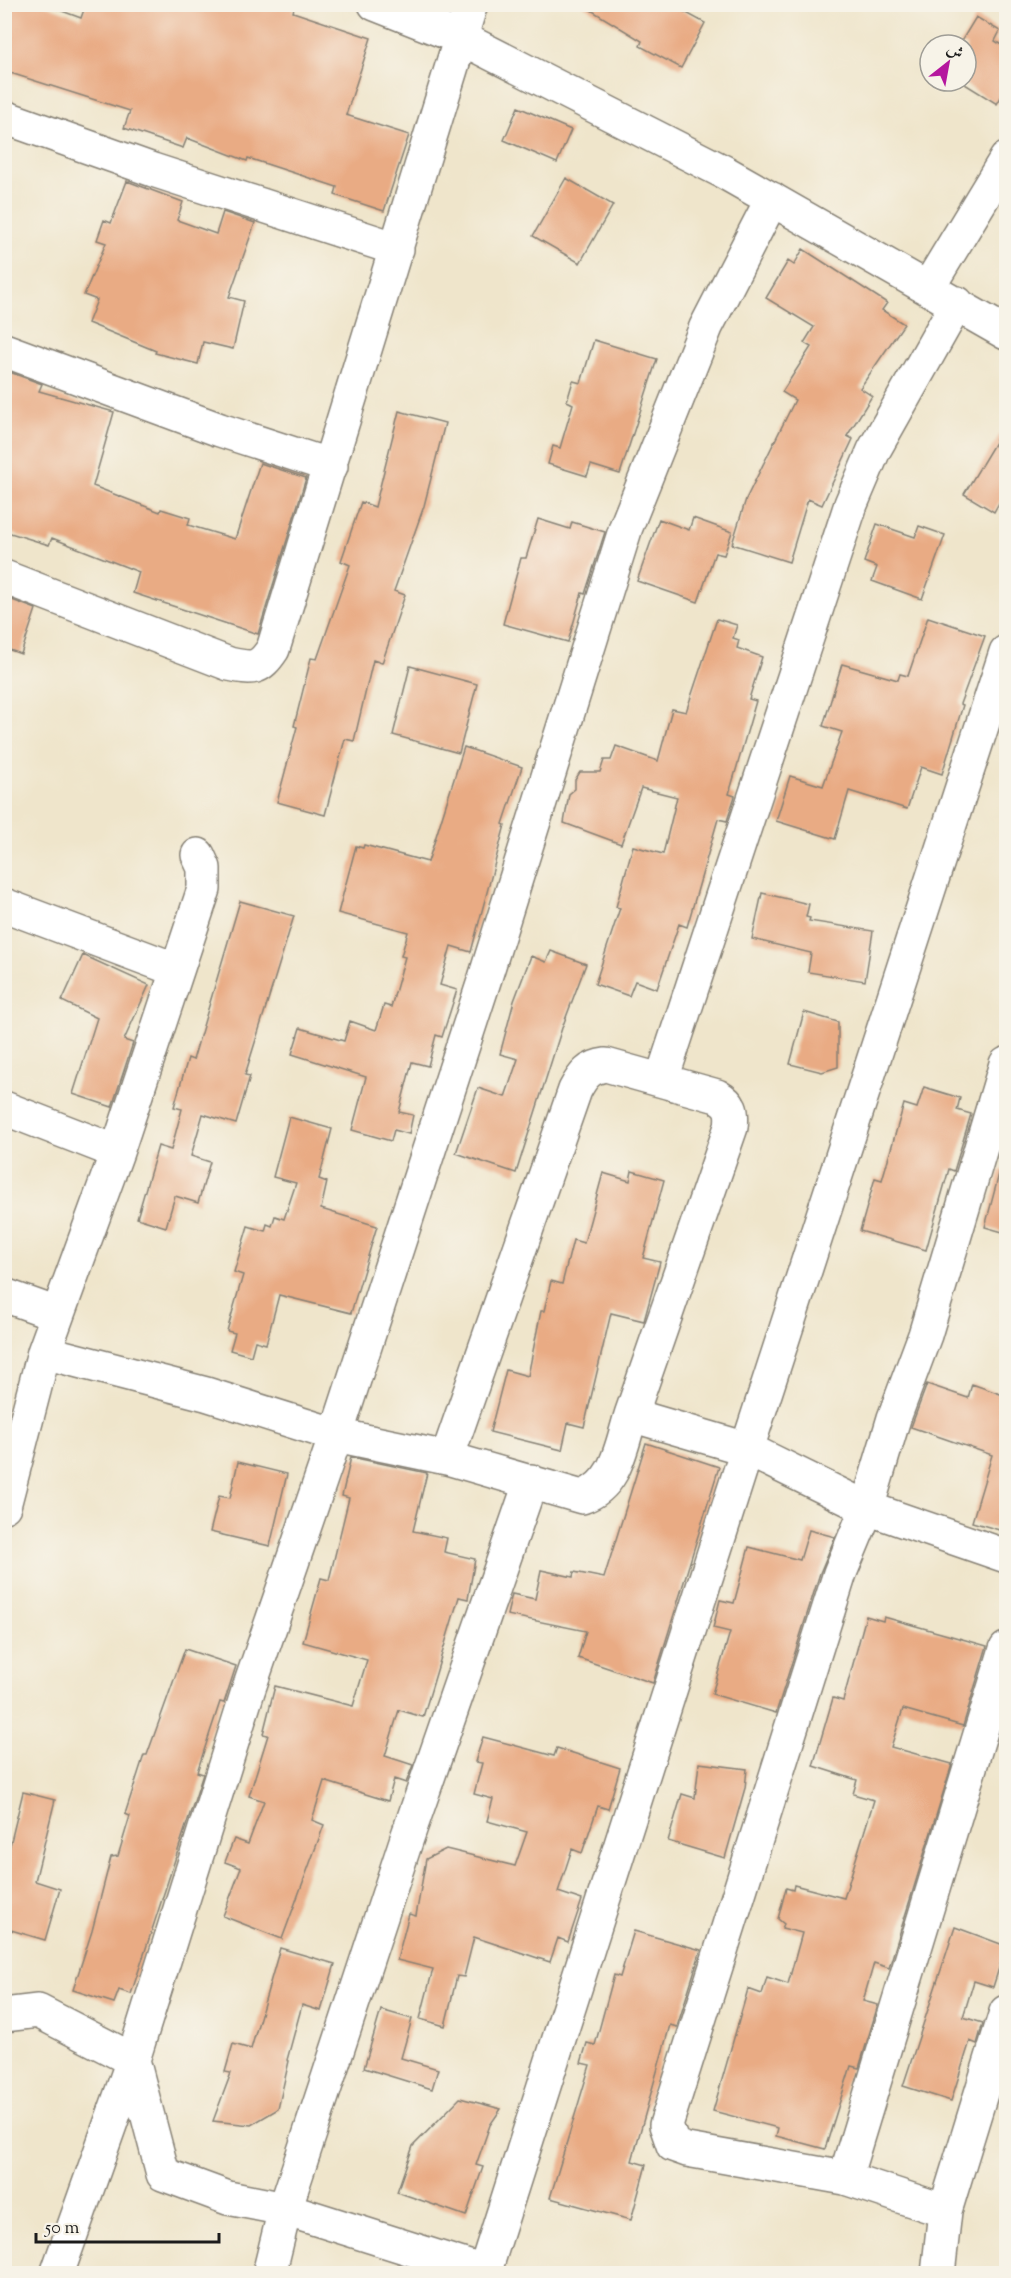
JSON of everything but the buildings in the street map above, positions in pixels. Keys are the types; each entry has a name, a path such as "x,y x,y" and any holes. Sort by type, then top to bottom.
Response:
{"street":[{"path":"375,4 461,38 772,199 929,286 1006,333"},
{"path":"4,578 229,664 256,667 265,662 273,649 331,466 471,4"},
{"path":"4,117 153,170 397,249"},
{"path":"929,286 1006,159"},
{"path":"57,2274 133,2060 248,1691 336,1435 485,978 626,527 706,327 772,199"},
{"path":"662,1079 851,504 874,450 957,303"},
{"path":"4,350 220,430 331,466"},
{"path":"4,2015 38,2011 133,2060 163,2174 228,2198 285,2209 484,2273 747,1449 1006,652"},
{"path":"4,1506 44,1352 117,1152 204,889 204,868 198,855"},
{"path":"4,905 177,970"},
{"path":"945,2211 845,2178 687,2150 673,2145 666,2125 840,1573 867,1508 894,1418 925,1335 1006,1064"},
{"path":"44,1352 206,1394 336,1435 447,1458 582,1497 594,1493 613,1472 731,1127 733,1115 726,1101 717,1096 662,1079 606,1065 594,1066 583,1075 575,1090 447,1458"},
{"path":"4,1108 117,1152"},
{"path":"4,1295 57,1314"},
{"path":"631,1415 747,1449 867,1508 1006,1556"},
{"path":"269,2274 285,2209 406,1838 531,1481"},
{"path":"845,2178 1006,1648"},
{"path":"938,2274 945,2211 1006,2012"}]}
